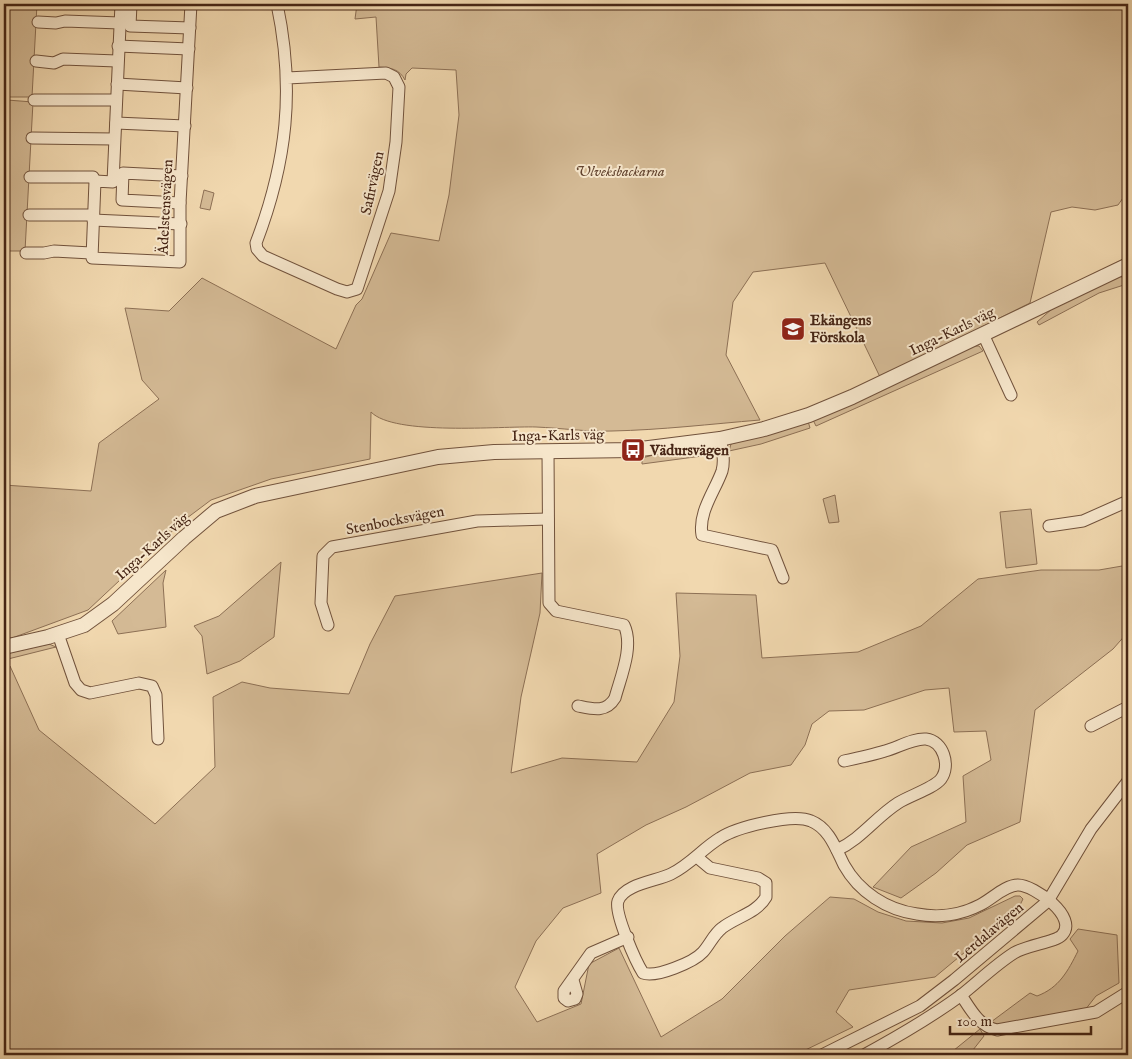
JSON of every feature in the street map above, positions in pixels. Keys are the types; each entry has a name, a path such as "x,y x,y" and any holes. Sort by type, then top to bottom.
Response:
{"street":[{"name":"Ädelstensvägen","path":"91,252 92,258 180,262 180,203 191,4"},
{"path":"277,4 287,78"},
{"path":"124,11 130,26 190,28"},
{"path":"38,22 56,23 124,11"},
{"path":"124,11 118,46 114,139 118,182 122,200 180,203"},
{"path":"118,46 188,49"},
{"path":"36,61 54,62 63,59 117,61"},
{"name":"Safirvägen","path":"386,73 394,77 399,87 398,115 389,191 357,289 347,292 337,289 263,256 257,249 256,242 269,210 283,152 287,111 287,78 386,73"},
{"path":"117,84 187,88"},
{"path":"34,100 116,100"},
{"path":"116,122 185,126"},
{"path":"32,138 114,139"},
{"path":"118,182 123,173 182,176"},
{"path":"26,253 44,253 54,250 91,252 95,181 93,177 30,177"},
{"path":"95,181 118,182"},
{"path":"29,215 93,217 181,224"},
{"name":"Inga-Karls väg","path":"4,648 84,625 113,604 216,511 255,496 438,457 494,452 649,448 720,439 764,429 809,415 1128,265"},
{"path":"982,334 1011,395"},
{"path":"720,439 724,455 722,470 707,502 701,529 702,535 772,550 783,578"},
{"path":"548,451 548,597 552,608 566,614 616,622 624,625 628,634 628,646 615,698 611,705 595,710 578,706"},
{"path":"1049,526 1084,521 1128,501"},
{"name":"Stenbocksvägen","path":"328,625 321,603 323,556 332,547 477,520 548,519"},
{"path":"58,634 75,683 81,690 90,694 139,683 152,686 156,695 158,739"},
{"path":"1091,726 1128,707"},
{"path":"838,850 857,838 876,818 898,803 935,784 941,779 945,764 941,748 938,744 924,739 844,761"},
{"name":"Lerdalavägen","path":"822,1055 920,1006 1048,901 1091,829 1115,795 1128,781"},
{"path":"698,858 710,868 758,878 766,883 767,887 763,902 722,928 703,952 694,958 657,974 650,976 643,973 618,913 618,901 622,894 672,874 698,858 719,838 732,832 794,817 814,822 823,829 838,850 846,867 869,894 882,903 912,914 943,916 959,913 981,904 1011,886 1019,885 1028,887 1064,914 1067,921 1066,930 1061,937 1036,943 1015,952 960,996 925,1020 864,1055"},
{"path":"574,980 591,953 628,937"},
{"path":"960,996 980,1022 988,1028 997,1030 1096,1012 1128,992"}],"green space":[{"path":"4,4 37,4 32,97 7,97 7,50"},
{"name":"Ulveksbackarna","path":"357,4 1128,4 1128,191 1118,205 1095,210 1072,207 1051,212 1030,303 880,377 825,263 753,272 733,302 726,355 760,420 612,431 536,427 449,428 402,424 383,419 371,412 370,459 271,479 211,500 183,521 88,610 4,641 4,485 91,491 99,443 159,399 142,380 125,308 169,311 202,278 336,349 356,305 362,299 391,233 439,241 449,195 459,115 456,70 412,68 406,74 405,80 395,70 379,67 376,17 355,19"},
{"path":"7,100 33,102 25,251 7,251 4,255"},
{"path":"204,190 214,193 210,210 200,208"},
{"path":"1119,276 1124,278 1127,284 1099,293 1039,325 1037,322 1060,302"},
{"path":"973,346 979,346 983,351 816,426 813,420"},
{"path":"808,421 810,428 761,444 729,451 731,444"},
{"path":"709,446 717,454 642,464 642,458 661,453"},
{"path":"835,495 839,522 829,523 823,499"},
{"path":"1031,509 1037,564 1006,568 1000,512"},
{"path":"281,562 274,637 240,661 207,674 202,636 194,626 219,616"},
{"path":"1128,565 1128,632 1113,649 1035,710 1020,822 967,845 936,873 901,898 873,887 911,847 966,822 963,776 991,760 986,731 954,732 949,688 925,690 864,710 829,711 812,724 805,745 791,765 750,773 686,807 646,825 597,854 601,893 563,908 536,941 515,987 537,1022 581,1004 589,964 619,948 661,1037 722,999 785,936 830,897 854,899 878,912 906,921 942,923 969,918 1015,896 1020,896 1023,899 1019,907 935,977 849,990 836,1012 853,1027 795,1055 590,1055 586,1050 569,1055 4,1055 4,668 10,666 39,730 155,824 215,767 213,697 242,682 270,688 349,694 370,644 395,596 542,573 540,613 521,697 511,773 562,758 637,762 674,702 680,656 676,593 756,595 762,658 858,652 921,626 978,579 1041,570 1099,570"},
{"path":"166,570 163,583 166,627 118,634 112,621"},
{"path":"49,644 56,647 4,660 4,654"},
{"path":"1078,929 1117,935 1119,983 1096,996 1085,1010 993,1025 991,1022 1030,993 1037,996 1045,993 1057,984 1078,951 1070,939"},
{"path":"980,1029 984,1036 969,1055 948,1055"}],"place":[{"name":"Ekängens Förskola","path":"793,329"},
{"name":"Vädursvägen","path":"633,450"}]}
